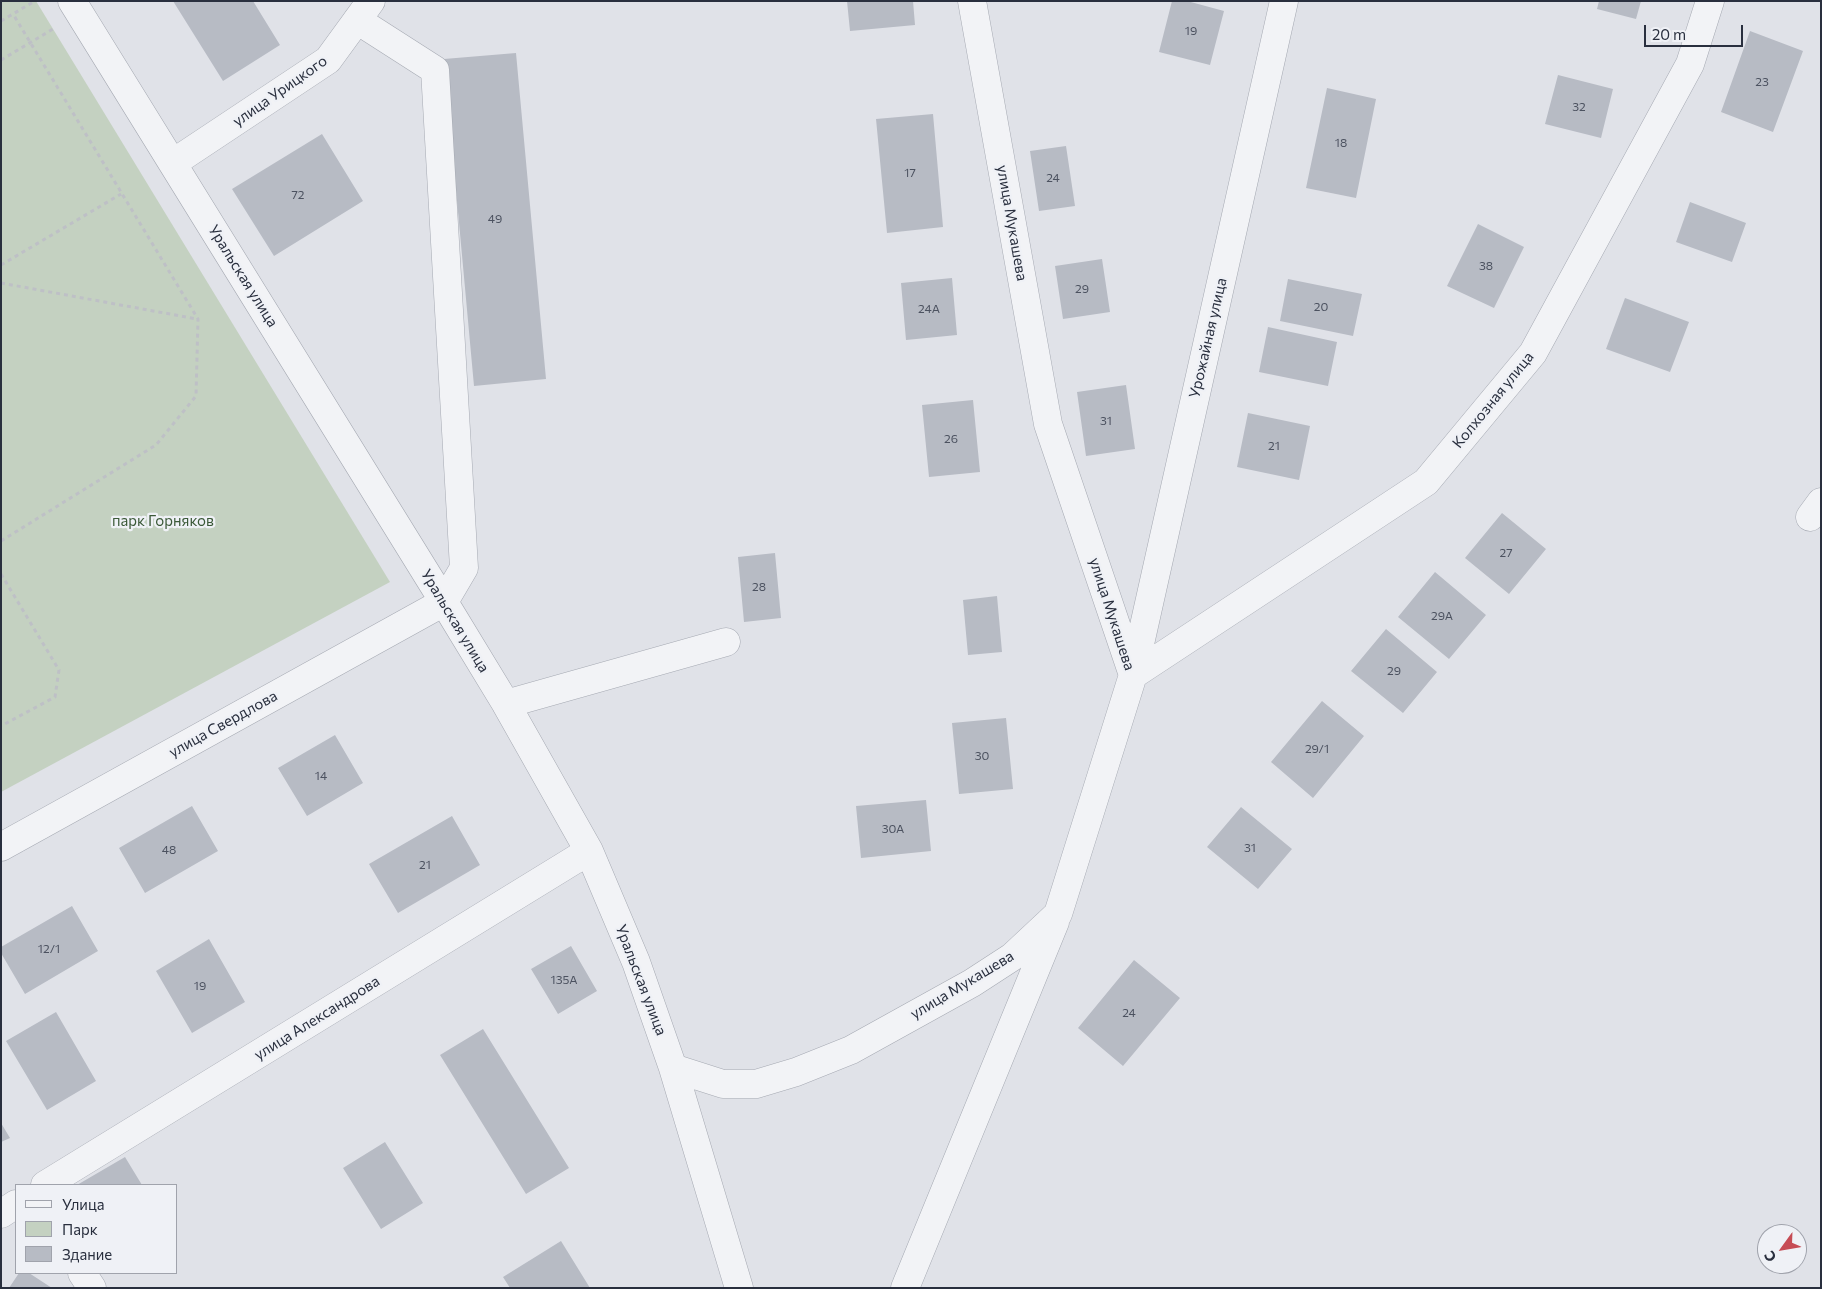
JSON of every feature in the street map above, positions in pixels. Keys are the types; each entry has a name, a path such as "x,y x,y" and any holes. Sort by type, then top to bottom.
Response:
{"street":[{"name":"улица Мукашева","path":"673,1068 723,1084 756,1084 796,1072 850,1050 972,983 1012,958 1058,914 1133,675 1048,424 972,1"},
{"name":"Урожайная улица","path":"1133,675 1284,1"},
{"name":"Колхозная улица","path":"1133,675 1426,482 1533,353 1690,64 1710,1"},
{"name":"Уральская улица","path":"76,7 506,704 589,851 636,962 673,1068 739,1288"},
{"name":"улица Урицкого","path":"173,163 328,60 364,11"},
{"path":"364,11 435,70 464,568 444,602"},
{"name":"улица Свердлова","path":"1,847 444,602"},
{"path":"506,704 726,642"},
{"name":"улица Александрова","path":"47,1184 589,851"},
{"path":"905,1288 1058,914"},
{"path":"1,1214 15,1205"},
{"path":"83,1274 92,1288"}],"path":[{"path":"1,21 35,1"},
{"path":"1,60 31,42 76,7"},
{"path":"1,541 156,445 196,396 198,319 13,14"},
{"path":"1,266 121,194"},
{"path":"1,283 198,319"},
{"path":"1,574 58,670 55,697 1,726"}],"green space":[{"name":"парк Горняков","path":"1,1 36,1 390,582 1,792"}],"building":[{"path":"173,1 253,1 280,45 223,81"},
{"path":"847,1 913,1 915,25 850,31"},
{"path":"1172,1 1187,1 1224,11 1210,65 1159,52"},
{"path":"1599,1 1641,1 1636,19 1597,9"},
{"path":"1750,31 1803,51 1773,132 1721,112"},
{"path":"516,53 546,379 474,386 444,59"},
{"path":"1558,75 1613,89 1601,138 1545,124"},
{"path":"1327,88 1376,99 1356,198 1306,188"},
{"path":"933,114 943,227 887,233 876,119"},
{"path":"322,134 363,201 274,256 232,189"},
{"path":"1066,146 1075,206 1039,211 1030,151"},
{"path":"1690,202 1746,223 1732,262 1676,242"},
{"path":"1478,224 1524,247 1494,308 1447,286"},
{"path":"1102,259 1110,312 1063,319 1055,266"},
{"path":"952,278 957,335 906,340 901,283"},
{"path":"1288,279 1362,294 1353,336 1280,321"},
{"path":"1625,298 1689,322 1670,372 1606,349"},
{"path":"1268,327 1337,342 1328,386 1259,372"},
{"path":"1126,385 1135,449 1086,456 1077,392"},
{"path":"973,400 980,472 929,477 922,405"},
{"path":"1248,413 1310,426 1299,480 1237,467"},
{"path":"1502,513 1546,549 1509,594 1465,558"},
{"path":"775,553 781,618 744,622 738,557"},
{"path":"1435,572 1486,615 1449,659 1398,617"},
{"path":"997,596 1002,652 968,655 963,600"},
{"path":"1386,629 1437,672 1403,713 1351,671"},
{"path":"1322,701 1364,736 1313,798 1271,762"},
{"path":"1006,718 1013,789 959,794 952,723"},
{"path":"335,735 363,783 307,816 278,768"},
{"path":"926,800 931,851 861,858 856,806"},
{"path":"192,806 218,851 145,893 119,848"},
{"path":"1241,807 1292,849 1258,889 1207,847"},
{"path":"452,816 480,865 398,913 369,864"},
{"path":"72,906 98,951 25,994 1,953 1,947"},
{"path":"209,939 245,1002 192,1033 156,971"},
{"path":"571,946 597,991 558,1014 531,969"},
{"path":"1134,960 1180,998 1123,1066 1078,1028"},
{"path":"56,1012 96,1081 47,1110 6,1041"},
{"path":"483,1029 569,1168 526,1194 440,1055"},
{"path":"1,1123 10,1138 1,1142"},
{"path":"385,1142 423,1203 381,1229 343,1168"},
{"path":"125,1157 141,1184 79,1184"},
{"path":"561,1241 590,1288 510,1288 503,1277"},
{"path":"18,1274 31,1274 52,1288 9,1288"}]}
